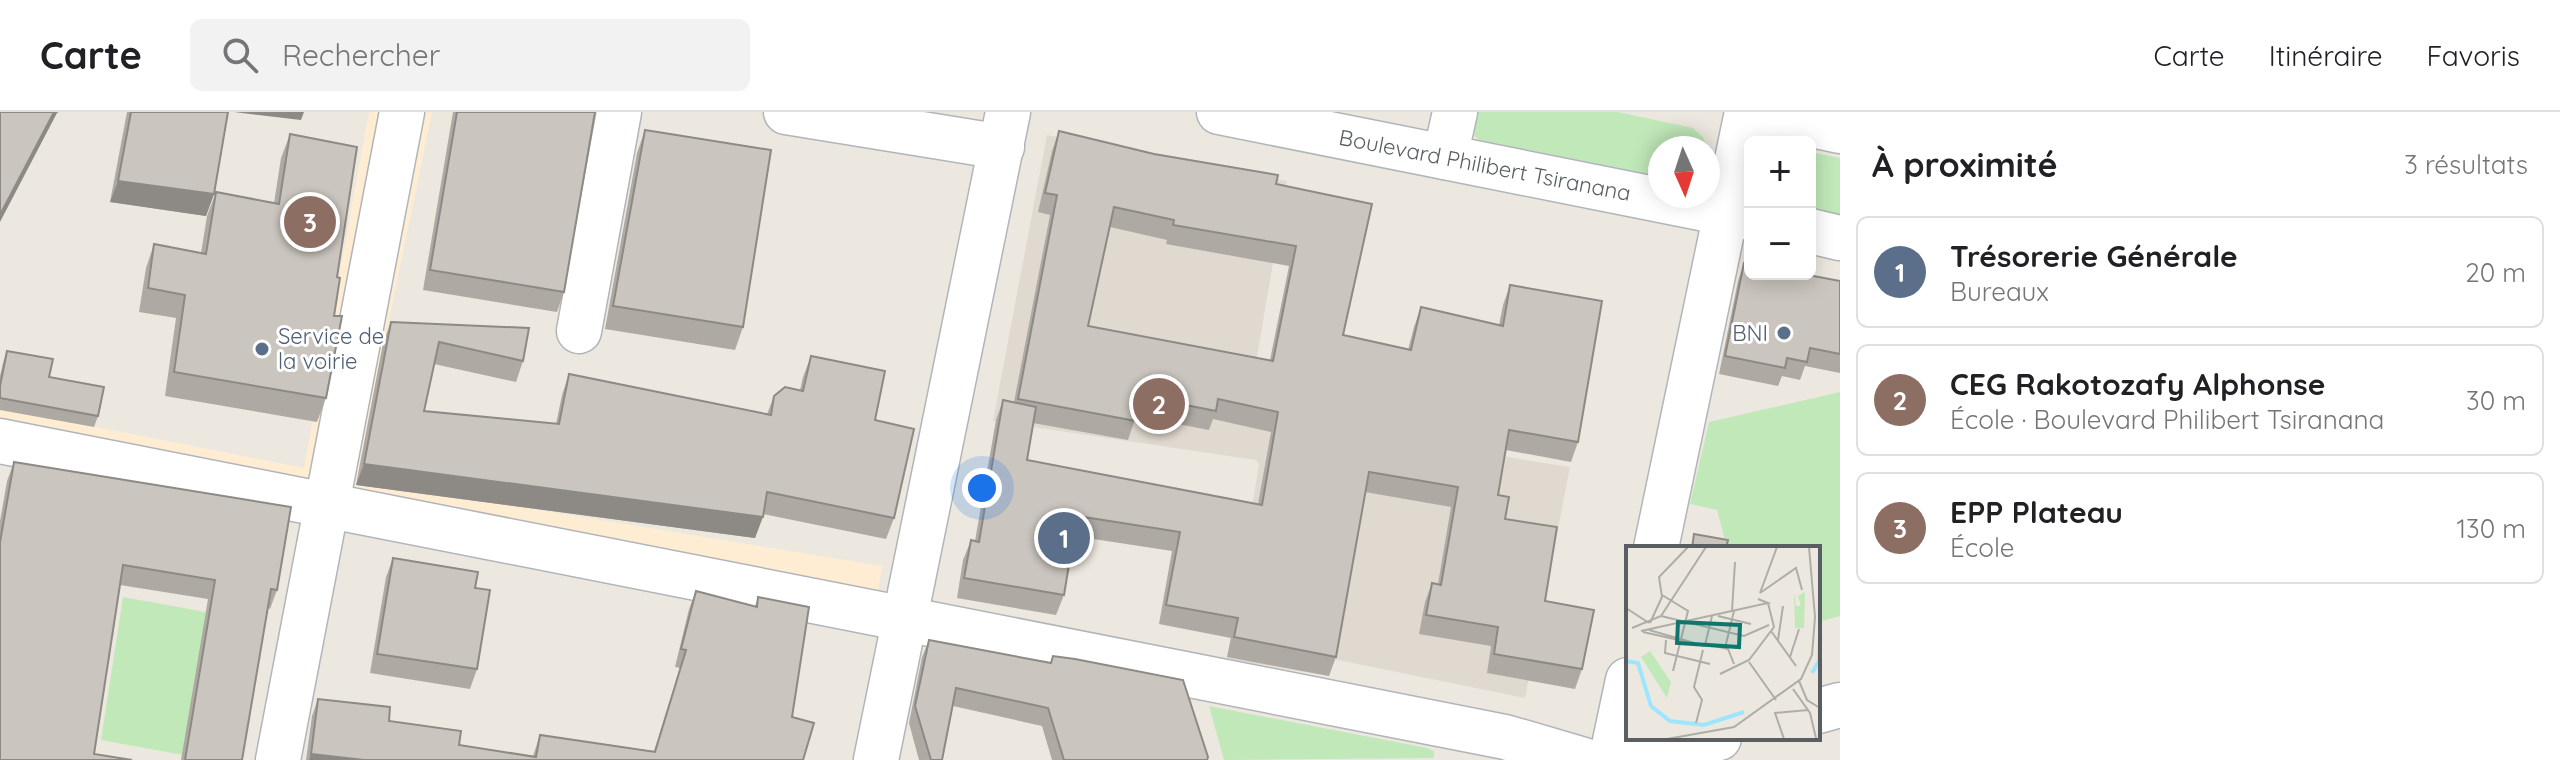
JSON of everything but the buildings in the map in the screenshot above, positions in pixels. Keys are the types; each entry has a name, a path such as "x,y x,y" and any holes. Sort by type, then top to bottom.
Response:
{"street":[{"path":"278,760 402,112"},
{"path":"579,331 619,112"},
{"path":"786,112 1005,130 876,760"},
{"name":"Boulevard Philibert Tsiranana","path":"1219,112 1739,216"},
{"path":"1445,157 1455,112"},
{"path":"1656,546 1739,216 1749,112 1840,131"},
{"path":"1816,232 1840,238"},
{"path":"0,441 1505,737 1584,760"},
{"path":"1611,760 1626,689"},
{"path":"1820,710 1840,705"},
{"path":"1637,760 1712,740"}],"shaded area":[{"path":"369,112 432,112 356,480 882,566 872,630 0,465 0,408 304,468"},
{"path":"1047,135 1287,181 1252,386 1470,451 1570,467 1525,698 1333,659 1329,676 1227,659 1259,465 1256,460 993,421"}],"green space":[{"path":"1469,112 1618,112 1693,128 1702,136 1648,136 1648,180 1482,145 1472,132"},
{"path":"1816,153 1840,158 1840,221 1816,216"},
{"path":"1840,392 1840,616 1820,621 1820,546 1726,546 1717,510 1690,504 1709,422"},
{"path":"123,597 211,613 189,756 101,740"},
{"path":"1209,706 1427,748 1434,751 1434,758 1224,760"}],"place":[{"name":"EPP Plateau","path":"310,222"},
{"name":"BNI","path":"1784,333"},
{"name":"Service de la voirie","path":"262,349"},
{"name":"CEG Rakotozafy Alphonse","path":"1159,404"},
{"name":"Trésorerie Générale","path":"1064,538"}]}
